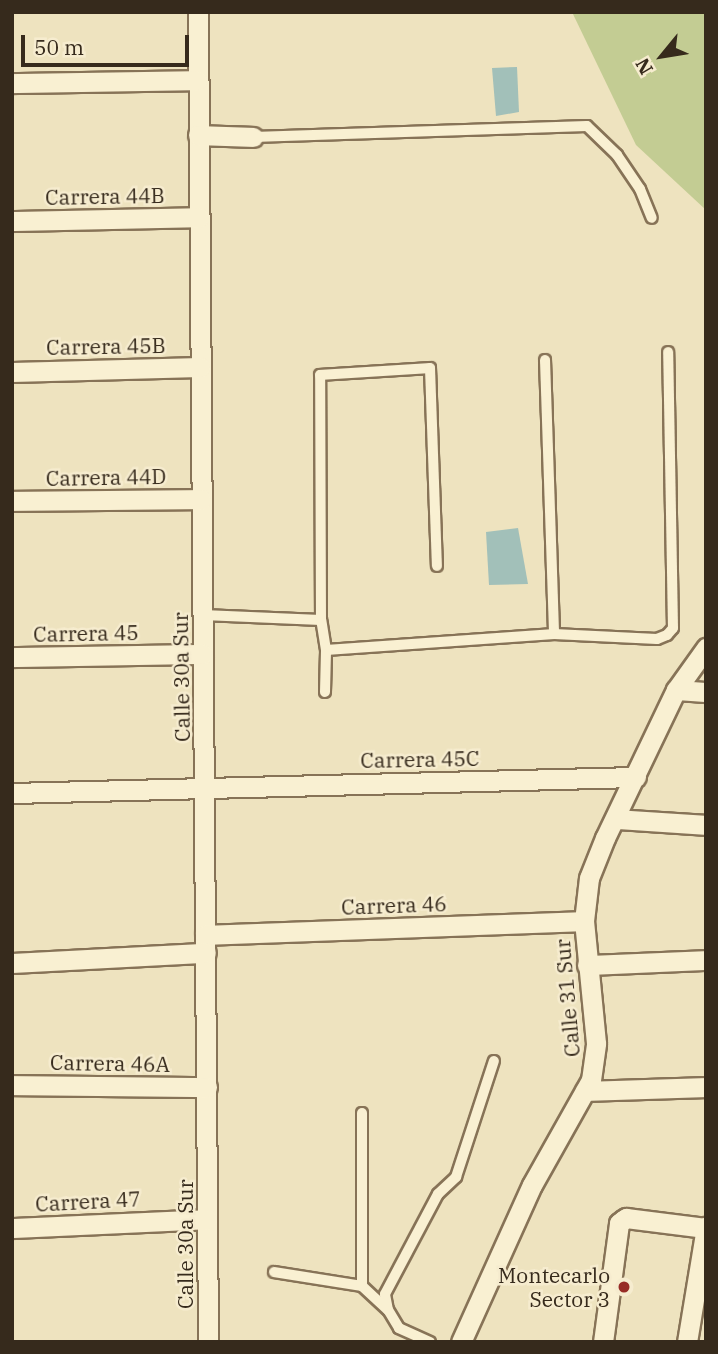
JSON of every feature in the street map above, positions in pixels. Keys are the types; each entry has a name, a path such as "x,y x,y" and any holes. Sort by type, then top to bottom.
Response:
{"street":[{"name":"Calle 30a Sur","path":"198,12 208,1342"},
{"path":"12,83 197,80"},
{"path":"198,135 253,137"},
{"name":"Carrera 44B","path":"12,221 199,217"},
{"name":"Carrera 45B","path":"12,372 200,367"},
{"name":"Carrera 44D","path":"12,501 201,499"},
{"name":"Calle 31 Sur","path":"461,1342 532,1185 591,1080 596,1055 584,921 589,878 676,690 706,648"},
{"name":"Carrera 45","path":"12,657 203,654"},
{"path":"676,690 706,692"},
{"name":"Carrera 45C","path":"12,793 636,777"},
{"path":"616,819 706,825"},
{"name":"Carrera 46","path":"12,963 205,944 584,921"},
{"path":"587,965 706,960"},
{"name":"Carrera 46A","path":"12,1085 207,1087"},
{"path":"585,1091 706,1087"},
{"path":"603,1342 619,1223 626,1218 706,1228 687,1342"},
{"name":"Carrera 47","path":"12,1228 207,1219"}],"lane":[{"path":"253,137 587,126 617,155 639,189 652,218"},
{"path":"326,650 554,634 657,639 673,628 668,352"},
{"path":"545,360 554,634"},
{"path":"325,692 326,650 321,620 320,375 430,368 437,566"},
{"path":"202,615 321,620"},
{"path":"388,1310 385,1294 438,1194 456,1177 494,1062"},
{"path":"362,1112 362,1286"},
{"path":"274,1272 362,1286 388,1310 399,1328 430,1342"}],"green space":[{"path":"572,12 706,12 706,210 636,145"}],"water":[{"path":"517,67 519,112 496,116 492,68"},
{"path":"518,528 528,584 489,585 486,532"}],"place":[{"name":"Montecarlo Sector 3","path":"624,1287"}]}
